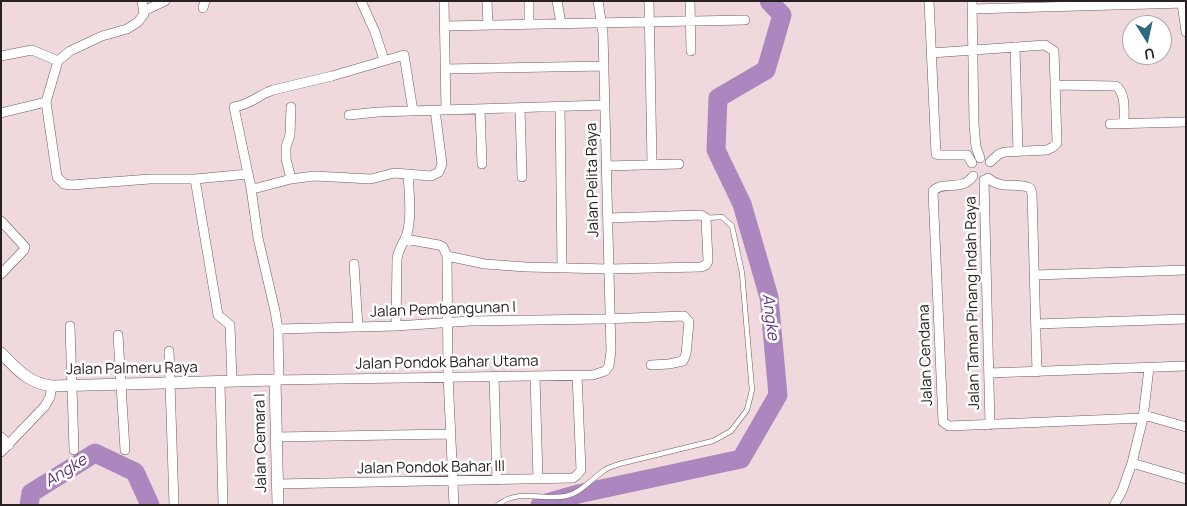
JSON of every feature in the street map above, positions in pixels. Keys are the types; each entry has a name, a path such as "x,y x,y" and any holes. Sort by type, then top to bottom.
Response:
{"street":[{"path":"142,1 143,17 127,29 102,36 70,51 58,61 46,102 58,177 64,184 71,185 150,179 195,179 248,174"},
{"path":"144,11 165,1"},
{"path":"362,1 384,60 404,55 413,110"},
{"path":"444,1 446,110"},
{"path":"487,1 488,25"},
{"path":"529,1 529,24"},
{"path":"557,1 561,23"},
{"name":"Jalan Pelita Raya","path":"598,1 602,23 604,66 610,358"},
{"path":"649,1 652,164"},
{"path":"690,1 691,51"},
{"path":"929,1 936,154 967,155 976,161"},
{"path":"976,161 972,5 1184,3 1186,32"},
{"path":"444,26 745,20"},
{"path":"931,53 1045,45 1052,49 1055,56 1057,143 1047,150 999,154 990,162"},
{"path":"1015,47 1018,151"},
{"path":"1,56 32,50 58,61"},
{"name":"Jalan Cemara I","path":"278,505 276,437 278,329 258,238 251,188 234,107 249,103 265,92 332,76 384,60"},
{"path":"445,69 604,66"},
{"path":"1056,85 1116,86 1120,89 1123,96 1124,123"},
{"path":"1,113 46,102"},
{"path":"349,115 413,110 605,105"},
{"path":"560,106 562,267"},
{"path":"291,108 290,135 286,147 286,159 291,179"},
{"path":"520,108 522,177"},
{"path":"480,109 482,164"},
{"path":"251,188 314,176 371,179 394,174 431,176 440,170 442,164 435,110"},
{"path":"1110,124 1186,122"},
{"path":"986,179 992,170 990,162 984,158 976,161 971,168 973,176 978,180 986,179 1000,185 1025,186 1030,188 1032,193 1037,372"},
{"path":"606,166 680,164"},
{"path":"396,326 397,259 398,250 407,235 409,214 408,174"},
{"name":"Jalan Cendana","path":"973,176 964,184 938,187 933,191 942,417 946,425 990,425 1143,417 1186,427"},
{"path":"195,179 218,315 230,325 232,381"},
{"name":"Jalan Taman Pinang Indah Raya","path":"986,179 990,425"},
{"path":"447,256 484,264 526,267 609,269 701,267 706,265 708,260 706,218 701,215 608,218"},
{"path":"1,222 25,247 1,274"},
{"path":"405,239 439,245 443,247 447,256 446,323 454,505"},
{"path":"354,264 358,327"},
{"path":"1035,275 1186,270"},
{"name":"Jalan Pembangunan I","path":"278,329 396,326 470,321 684,316 689,322 686,354 683,361 651,365"},
{"path":"1036,324 1186,319"},
{"path":"70,326 74,450"},
{"path":"118,336 125,450"},
{"path":"169,351 174,505"},
{"name":"Jalan Palmeru Raya","path":"1,353 32,381 52,386 277,380"},
{"name":"Jalan Pondok Bahar Utama","path":"277,380 593,375 605,372 610,358"},
{"path":"1114,505 1122,491 1132,463 1143,417 1149,368"},
{"path":"989,373 1184,368"},
{"name":"Jalan Pondok Bahar III","path":"277,484 453,482 573,478 581,470 577,375"},
{"path":"494,376 497,480"},
{"path":"535,376 538,479"},
{"path":"220,382 223,505"},
{"path":"1,452 45,406 50,397 52,386"},
{"path":"276,437 450,434"},
{"path":"1,437 9,445"},
{"path":"1132,463 1186,479"}],"lane":[{"path":"498,505 504,499 521,495 568,496 606,469 619,464 713,441 731,430 740,421 747,410 752,390 742,273 732,226 722,217 706,218"}],"waterway":[{"name":"Angke","path":"540,505 578,494 741,459 778,395 769,297 742,204 716,150 718,98 766,70 782,15 769,1"},
{"name":"Angke","path":"29,505 31,493 95,453 135,472 150,505"}]}
